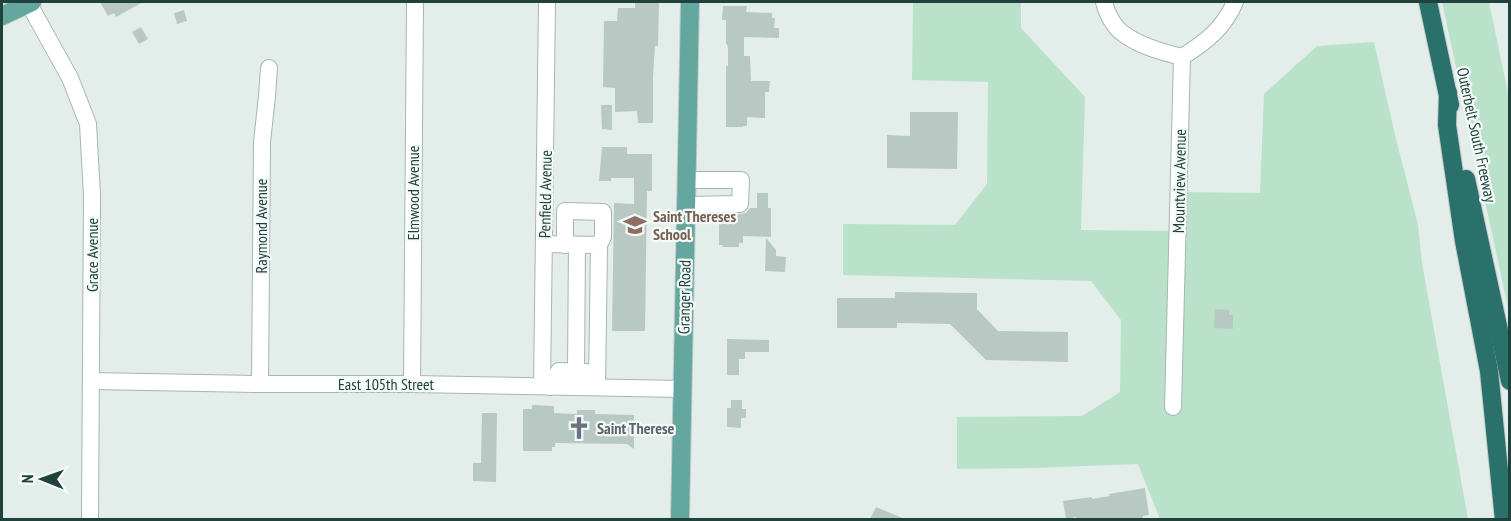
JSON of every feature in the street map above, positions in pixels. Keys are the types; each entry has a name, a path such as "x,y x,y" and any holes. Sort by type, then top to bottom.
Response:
{"highway":[{"name":"Outerbelt South Freeway","path":"1428,2 1509,381"},
{"path":"1448,93 1447,125 1464,241 1489,371 1504,519"}],"main road":[{"name":"Granger Road","path":"680,519 690,2"},
{"path":"2,16 31,3"}],"street":[{"name":"Elmwood Avenue","path":"412,384 415,2"},
{"name":"Penfield Avenue","path":"546,386 544,244 547,2"},
{"path":"1104,2 1105,9 1119,30 1140,43 1182,57 1204,43 1221,26 1235,2"},
{"name":"Grace Avenue","path":"31,3 70,78 88,124 92,195 90,519"},
{"name":"Mountview Avenue","path":"1173,407 1182,57"},
{"name":"Raymond Avenue","path":"260,384 262,142 269,68"},
{"path":"686,180 741,180 740,204 686,205"},
{"path":"546,386 559,371 576,371 597,380 599,245 603,237 603,212 565,211 571,245 576,371"},
{"path":"544,244 599,245"},
{"name":"East 105th Street","path":"91,381 546,386 597,380 682,389"}],"green space":[{"path":"913,2 1021,2 1021,28 1085,97 1081,230 1177,231 1178,192 1260,193 1264,94 1317,46 1374,42 1418,225 1422,263 1468,519 1160,519 1138,464 957,469 957,417 1082,416 1120,392 1121,320 1091,281 843,275 843,224 955,225 987,184 988,82 912,80"},
{"path":"1442,2 1489,2 1509,98 1509,312"}],"building":[{"path":"100,2 143,2 116,17 114,13 108,16"},
{"path":"635,2 659,2 658,46 655,46 653,77 653,123 638,123 637,111 615,112 615,88 603,87 604,21 617,21 618,8 635,8"},
{"path":"723,6 747,6 746,12 772,13 772,18 775,18 774,28 779,28 779,38 744,37 744,56 750,56 751,81 770,81 769,92 765,92 765,118 747,117 747,126 743,127 726,127 728,48 726,20 722,20"},
{"path":"184,10 187,21 177,24 174,13"},
{"path":"141,27 148,39 139,44 132,32"},
{"path":"601,105 612,105 612,130 602,129"},
{"path":"910,112 958,112 957,169 887,168 887,135 910,136"},
{"path":"602,147 627,147 627,154 652,154 652,191 647,191 645,331 612,331 614,203 634,204 634,178 611,178 611,181 599,181"},
{"path":"757,193 768,193 768,208 771,208 771,237 743,236 743,243 739,243 739,247 719,245 719,215 741,214 746,213 750,208 757,208"},
{"path":"766,238 776,250 776,256 786,257 785,272 765,271"},
{"path":"895,292 977,293 977,309 998,331 1068,332 1068,362 986,360 950,324 897,323 897,328 837,328 837,298 895,298"},
{"path":"1215,309 1229,310 1229,315 1233,315 1233,329 1214,328"},
{"path":"727,339 769,340 769,352 745,352 745,359 739,359 739,375 727,375"},
{"path":"731,400 742,400 742,409 746,409 746,418 741,418 741,428 727,427 727,408 731,408"},
{"name":"Saint Therese","path":"532,405 554,406 554,413 577,414 577,410 595,410 595,414 634,415 634,449 627,444 555,443 552,451 523,451 523,409 532,409"},
{"path":"482,413 497,413 496,482 473,481 473,463 481,463"},
{"path":"1145,488 1149,515 1143,518 1077,519 1076,517 1066,519 1063,501 1092,497 1092,499"},
{"path":"876,507 905,519 870,519"}],"place":[{"name":"Saint Thereses School","path":"635,225"},
{"name":"Saint Therese","path":"579,428"}]}
